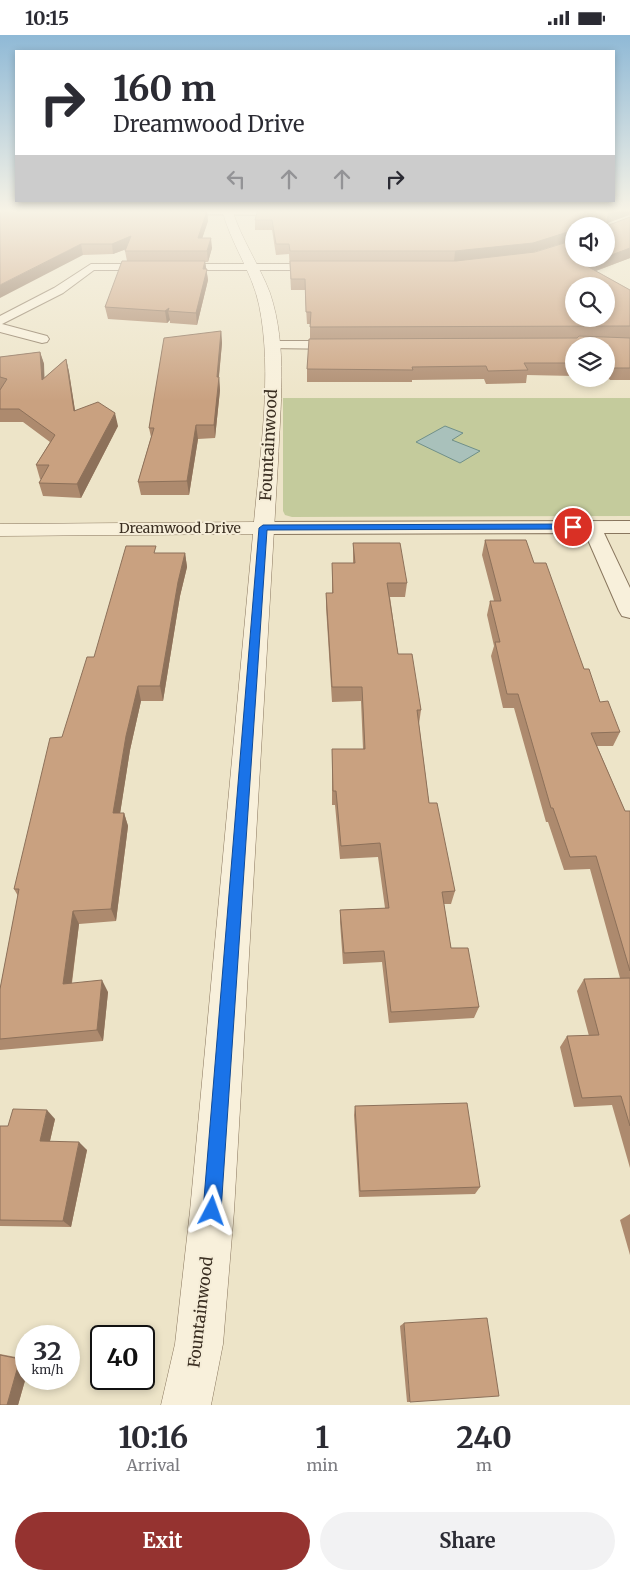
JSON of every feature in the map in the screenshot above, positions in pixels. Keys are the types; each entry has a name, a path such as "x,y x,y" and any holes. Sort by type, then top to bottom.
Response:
{"street":[{"path":"0,321 53,294 83,273"},
{"name":"Fountainwood","path":"186,1405 199,1344 212,1211 269,462 272,345 266,305 254,273"},
{"path":"0,328 42,339"},
{"path":"272,345 351,345"},
{"path":"592,527 630,611"},
{"name":"Dreamwood Drive","path":"0,530 630,527"}],"green space":[{"path":"283,398 630,398 630,516 292,517 285,515 283,511"}],"water":[{"path":"445,426 463,433 452,440 480,451 460,463 416,442"}],"building":[{"path":"0,273 24,273 0,285"},
{"path":"118,273 206,273 196,313 168,311 169,308 165,311 105,307"},
{"path":"291,273 599,273 607,277 565,277 565,326 310,327 311,312 306,312 305,279 291,279"},
{"path":"615,282 630,290 630,326 615,326"},
{"path":"221,331 214,425 196,425 187,481 138,482 154,428 149,428 164,338"},
{"path":"615,337 630,338 630,368 615,368"},
{"path":"565,338 565,363 524,363 528,370 488,371 486,366 412,367 413,370 307,369 309,339"},
{"path":"40,352 42,380 66,359 74,411 98,402 115,413 77,484 39,483 49,465 36,465 55,435 19,409 0,409 0,390 7,379 0,377 0,357"},
{"path":"485,540 526,540 534,563 546,563 584,669 589,669 600,702 608,701 620,732 591,733 625,811 630,811 630,971 596,856 570,857 553,808 551,808 518,694 507,694 495,642 500,642 490,601 501,601"},
{"path":"353,543 400,543 407,583 387,583 398,654 412,654 421,710 417,710 429,803 437,803 455,891 442,892 451,948 468,948 479,1007 391,1012 384,951 344,953 340,910 389,908 380,843 341,846 336,791 333,791 332,749 365,749 362,687 332,687 326,593 333,593 332,563 355,563"},
{"path":"126,546 156,546 154,553 185,553 178,582 160,686 138,686 126,736 113,813 124,813 111,909 73,911 63,984 102,980 97,1030 0,1039 0,989 19,889 14,889 50,738 62,737 87,657 94,657"},
{"path":"630,978 630,1126 621,1096 582,1098 567,1036 599,1035 584,979"},
{"path":"467,1103 480,1187 360,1191 355,1106"},
{"path":"13,1109 47,1110 40,1141 79,1142 63,1221 0,1220 0,1126 8,1126"},
{"path":"487,1318 499,1396 410,1402 404,1323"},
{"path":"0,1355 15,1358 15,1377 7,1405 0,1405"}],"route":[{"path":"212,1211 263,528 573,527"}]}
